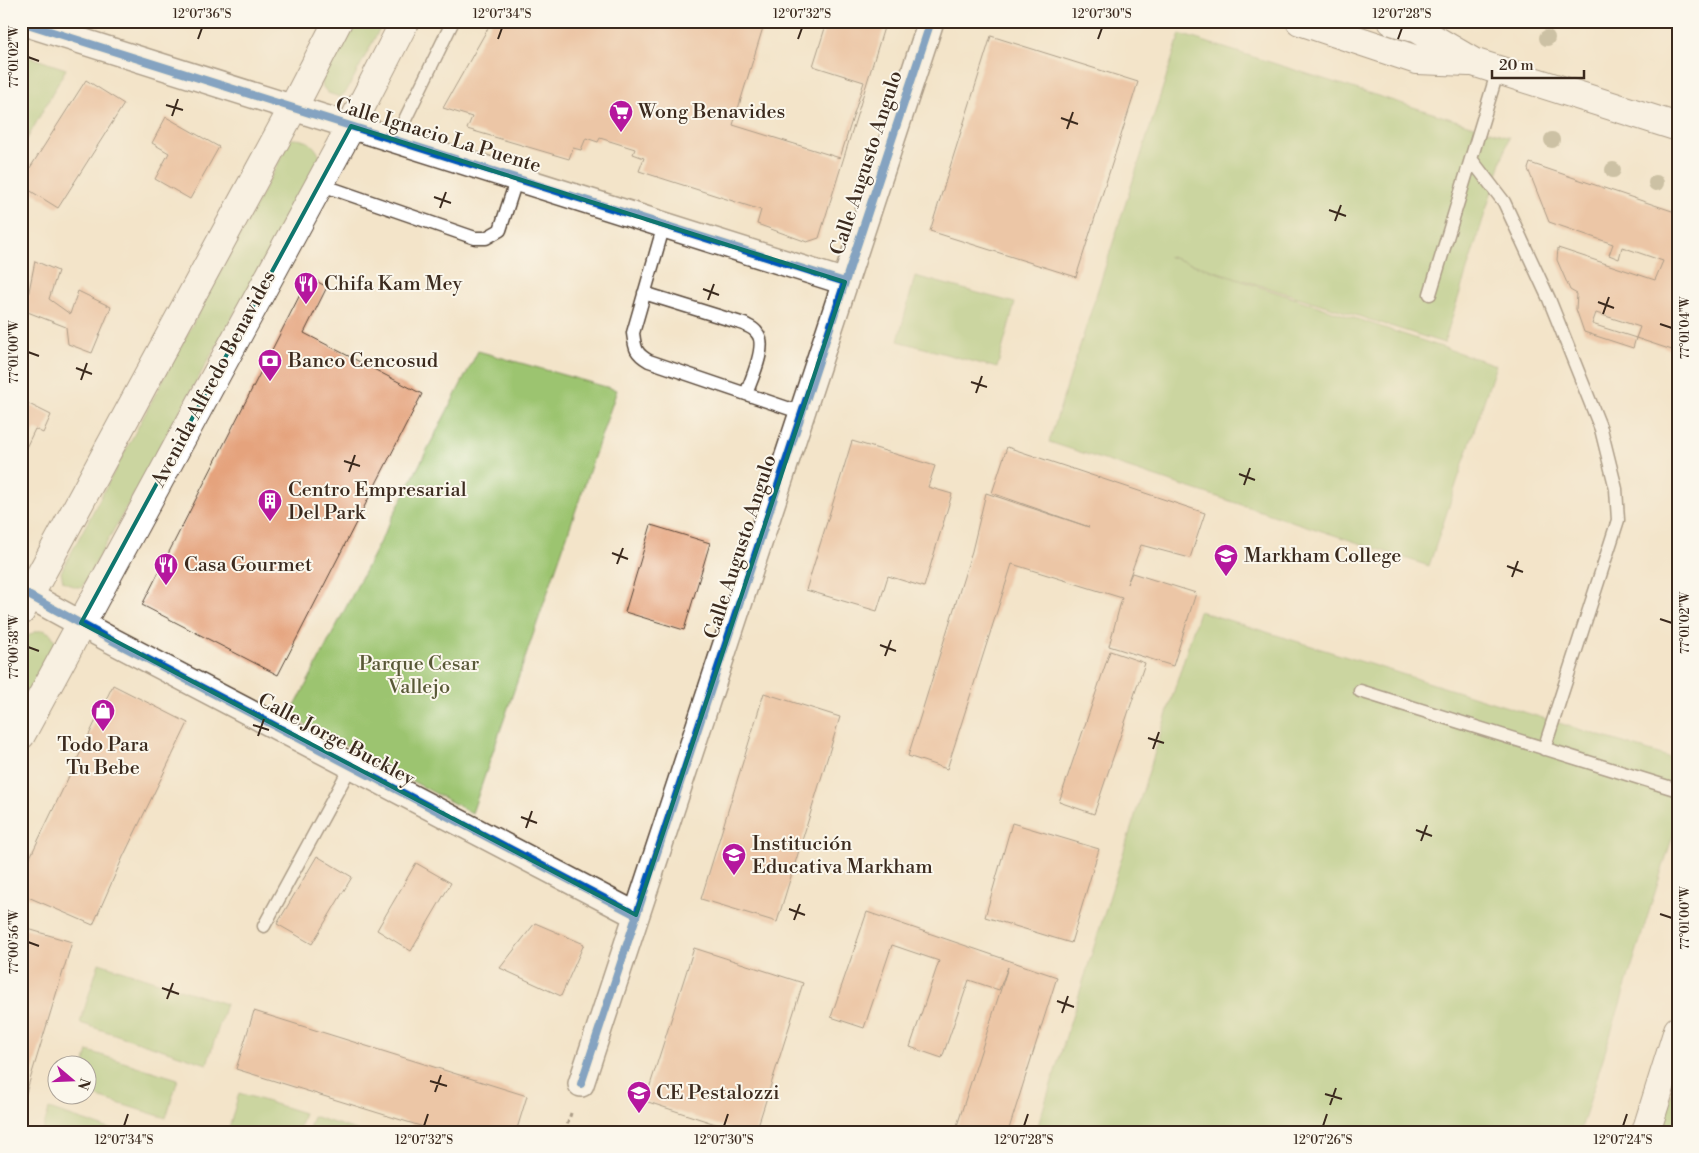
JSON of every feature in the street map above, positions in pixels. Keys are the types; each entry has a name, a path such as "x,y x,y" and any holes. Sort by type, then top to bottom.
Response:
{"main road":[{"path":"24,599 293,108 338,21"},
{"name":"Avenida Alfredo Benavides","path":"21,735 351,126 405,21"},
{"path":"1300,21 1417,60 1485,66"},
{"path":"1410,24 1485,66 1678,127"},
{"path":"1646,1132 1678,1030"}],"street":[{"name":"Calle Augusto Angulo","path":"581,1084 931,21"},
{"name":"Calle Ignacio La Puente","path":"21,22 845,282"},
{"name":"Calle Jorge Buckley","path":"24,599 81,624 636,915"}],"lane":[{"path":"395,140 453,21"},
{"path":"1430,294 1471,159 1485,66"},
{"path":"1471,159 1504,202 1549,299 1601,430 1616,489 1618,520 1544,749"},
{"path":"319,184 475,238 486,238 500,230 517,178"},
{"path":"664,225 633,333 639,355 649,361 802,413"},
{"path":"644,293 753,328 762,342 746,394"},
{"path":"1360,691 1678,790"},
{"path":"264,926 351,766"}],"highlighted area":[{"path":"351,126 845,282 636,915 81,623"}],"green space":[{"path":"353,21 384,21 346,92 340,97 328,93 322,86 323,76"},
{"path":"1180,34 1509,137 1444,343 1167,256 1496,365 1429,566 1049,442"},
{"path":"21,54 66,69 21,150"},
{"path":"291,139 312,144 320,156 318,163 82,587 75,587 63,581 61,572"},
{"path":"915,276 1015,303 997,368 898,341"},
{"name":"Parque Cesar Vallejo","path":"478,351 617,390 472,813 290,716"},
{"path":"1199,611 1678,760 1678,819 1580,1132 1036,1132"},
{"path":"44,630 51,634 58,646 21,718 21,643 31,634"},
{"path":"99,963 226,1004 207,1064 80,1023"},
{"path":"88,1051 178,1079 166,1118 98,1097 98,1056 87,1056"},
{"path":"1678,1073 1678,1132 1659,1132"},
{"path":"239,1093 304,1113 298,1132 228,1132"},
{"path":"49,1109 118,1132 42,1132"},
{"path":"313,1116 362,1132 308,1132"}],"building":[{"name":"Wong Benavides","path":"492,21 765,21 733,125 840,158 864,82 813,66 826,25 814,21 886,21 819,238 807,242 757,224 761,210 639,171 644,158 633,154 635,149 600,138 598,142 586,138 581,150 573,148 569,159 467,129 472,117 443,108"},
{"path":"991,36 1138,82 1076,277 930,231"},
{"path":"86,80 124,104 58,208 21,185 21,182"},
{"path":"166,117 219,147 190,199 155,179 169,153 152,143"},
{"path":"1530,163 1678,213 1678,352 1636,338 1633,348 1584,332 1576,309 1577,294 1570,290 1557,260 1558,248 1655,280 1663,261 1622,247 1619,259 1609,255 1613,244 1549,222 1528,169","holes":["1596,313 1640,327 1636,338 1592,324"]},
{"path":"35,261 58,271 49,299 70,314 78,291 111,307 92,353 68,344 66,327 25,311"},
{"path":"309,277 327,287 304,333 422,394 278,675 142,605"},
{"path":"21,400 51,415 43,433 35,429 21,458"},
{"path":"852,441 935,466 928,487 952,494 924,587 888,576 877,611 806,590"},
{"path":"1007,447 1205,513 1190,558 1141,545 1127,584 1132,573 1196,593 1173,666 1109,646 1122,598 1012,564 947,769 908,756 972,551 986,493 1089,527 992,493"},
{"path":"651,525 710,543 684,630 625,612"},
{"path":"1110,651 1145,663 1094,814 1059,802"},
{"path":"113,685 188,723 123,857 93,925 21,894 21,876"},
{"path":"764,693 840,717 777,922 701,899"},
{"path":"1012,823 1099,849 1071,943 985,917"},
{"path":"317,856 352,877 312,944 277,924"},
{"path":"416,863 451,883 411,951 377,930"},
{"path":"867,912 1057,977 1008,1132 955,1132 1008,967 999,990 969,980 942,1058 910,1047 939,961 892,945 864,1028 831,1017"},
{"path":"535,923 584,944 561,996 500,968"},
{"path":"21,927 72,942 22,1106 21,1105"},
{"path":"694,948 803,983 756,1132 740,1132 645,1101"},
{"path":"254,1011 527,1096 516,1132 440,1132 236,1069"}],"cycle path":[{"path":"581,1084 931,21"},
{"path":"21,22 845,282"},
{"path":"21,591 636,915"}],"place":[{"name":"Wong Benavides","path":"621,133"},
{"name":"Chifa Kam Mey","path":"306,305"},
{"name":"Banco Cencosud","path":"270,382"},
{"name":"Centro Empresarial Del Park","path":"270,522"},
{"name":"Markham College","path":"1226,577"},
{"name":"Casa Gourmet","path":"166,586"},
{"name":"Todo Para Tu Bebe","path":"103,732"},
{"name":"Institución Educativa Markham","path":"734,876"},
{"name":"CE Pestalozzi","path":"639,1114"}]}
